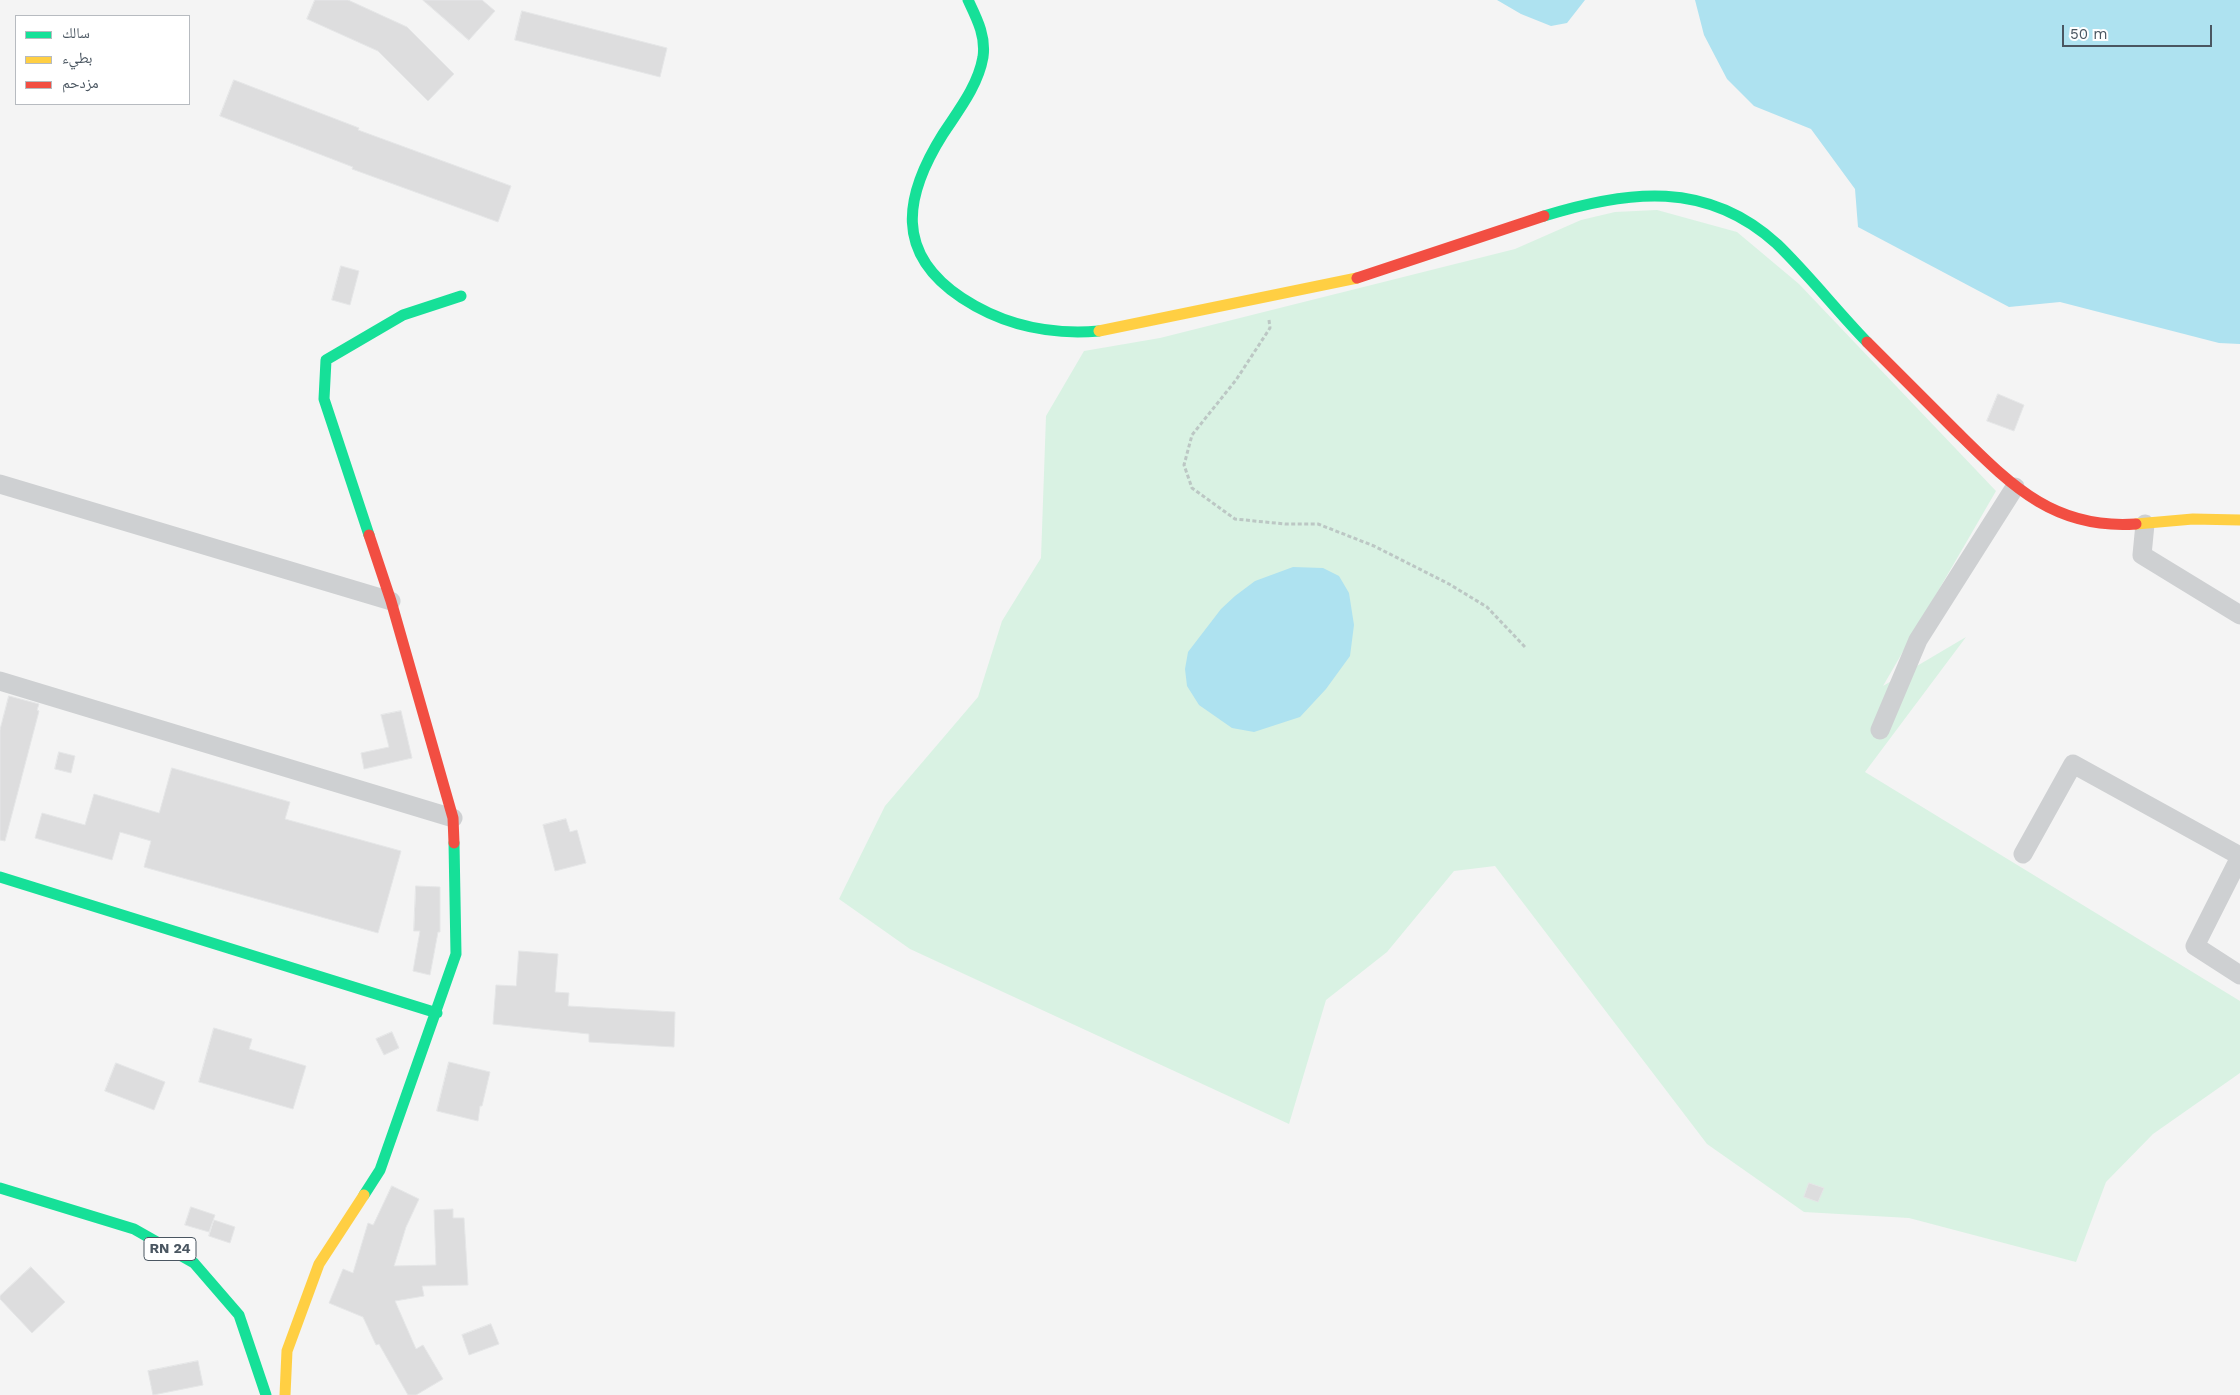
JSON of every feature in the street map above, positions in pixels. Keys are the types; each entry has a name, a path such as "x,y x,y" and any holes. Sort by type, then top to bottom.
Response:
{"street":[{"path":"968,0 982,28 984,60 979,76 922,166 915,187 911,209 913,231 918,252 928,272 965,301 1008,321 1054,332 1102,332 1352,279 1589,201 1646,195 1684,197 1720,208 1753,225 1782,250 1905,381 2015,487 2061,513 2088,523 2116,527 2216,516 2240,520"},
{"path":"285,1395 287,1351 318,1264 380,1170 437,1013 456,954 453,818 391,601 324,399 326,360 403,315 461,296"},
{"path":"0,484 391,601"},
{"path":"1880,730 1918,640 2015,487"},
{"path":"2145,524 2142,555 2240,615"},
{"path":"0,681 453,818"},
{"path":"2023,854 2073,764 2240,856 2195,946 2240,975"},
{"path":"0,877 437,1013"},
{"name":"RN 24","path":"0,1188 134,1229 194,1263 239,1315 266,1395"}],"path":[{"path":"1268,296 1270,328 1236,380 1192,436 1184,465 1192,488 1235,519 1285,524 1318,524 1374,546 1449,584 1488,607 1525,647"}],"green space":[{"path":"1657,210 1737,232 1799,284 1996,491 1883,686 1966,637 1865,772 2240,1001 2240,1073 2153,1134 2106,1182 2076,1262 1909,1218 1804,1212 1707,1144 1495,866 1454,871 1387,952 1326,1000 1289,1124 910,949 839,899 885,806 978,697 1002,621 1041,558 1046,416 1084,351 1160,338 1515,249 1581,220 1615,212"}],"water":[{"path":"1497,0 1585,0 1567,23 1551,26 1521,14"},
{"path":"1695,0 2240,0 2240,344 2219,343 2060,302 2009,307 1858,227 1855,189 1811,129 1754,106 1727,79 1704,35"},
{"path":"1293,567 1323,568 1339,576 1349,593 1354,625 1350,656 1326,689 1300,717 1254,732 1232,728 1199,705 1187,686 1185,669 1188,652 1221,609 1235,596 1255,581"}],"building":[{"path":"315,0 348,0 407,27 454,74 428,101 378,51 307,19"},
{"path":"423,0 482,0 495,11 469,40"},
{"path":"522,11 667,48 660,77 515,40"},
{"path":"234,80 359,128 358,130 511,186 498,222 352,169 353,167 220,116"},
{"path":"341,266 359,271 350,305 332,300"},
{"path":"1998,394 2024,405 2014,431 1987,421"},
{"path":"9,696 39,704 37,710 39,711 5,841 0,840 0,730"},
{"path":"401,711 412,758 364,769 361,753 389,747 381,715"},
{"path":"59,752 75,756 71,773 55,769"},
{"path":"172,768 290,802 285,819 401,851 378,933 144,867 151,841 120,832 112,860 35,838 42,813 85,825 94,794 159,813"},
{"path":"566,819 570,832 577,830 586,863 555,871 543,825"},
{"path":"416,886 440,887 440,932 438,932 430,975 413,971 420,931 414,931"},
{"path":"519,951 558,954 555,992 569,993 568,1006 675,1012 674,1047 589,1042 589,1034 493,1024 496,985 516,986"},
{"path":"214,1028 252,1039 249,1049 306,1066 293,1109 199,1082"},
{"path":"392,1032 399,1048 384,1055 376,1039"},
{"path":"449,1062 490,1072 482,1106 480,1106 478,1121 437,1111"},
{"path":"116,1063 165,1082 154,1110 105,1091"},
{"path":"1809,1183 1824,1188 1818,1202 1804,1197"},
{"path":"392,1186 419,1199 406,1227 394,1266 436,1265 434,1210 453,1209 453,1218 464,1218 468,1285 422,1286 424,1296 395,1301 416,1349 423,1345 443,1379 416,1395 408,1395 379,1344 376,1345 363,1317 329,1303 343,1269 353,1273 368,1223 373,1225"},
{"path":"191,1207 215,1215 209,1232 185,1225"},
{"path":"214,1220 235,1227 230,1243 209,1236"},
{"path":"31,1267 65,1302 32,1333 0,1299 0,1296"},
{"path":"491,1324 499,1344 469,1355 462,1335"},
{"path":"198,1361 203,1385 153,1395 148,1371"}],"traffic: fast":[{"path":"968,0 982,35 983,57 972,88 943,134 920,179 914,201 912,222 916,243 925,262 940,281 962,298 994,315 1028,326 1045,329 1081,332 1099,331"},
{"path":"1544,216 1606,200 1636,197 1666,196 1695,200 1723,209 1750,223 1777,244 1867,342"},
{"path":"369,535 324,399 326,360 403,315 461,296"},
{"path":"364,1195 380,1170 456,954 454,843"},
{"path":"0,877 437,1013"},
{"path":"0,1188 134,1229 194,1263 239,1315 266,1395"}],"traffic: slow":[{"path":"1099,331 1357,278"},
{"path":"2136,524 2193,519 2240,520"},
{"path":"285,1395 287,1351 319,1264 364,1195"}],"traffic: jam":[{"path":"1357,278 1544,216"},
{"path":"1867,342 1994,467 2034,499 2056,511 2080,519 2106,524 2136,524"},
{"path":"369,535 391,601 453,818 454,843"}]}
